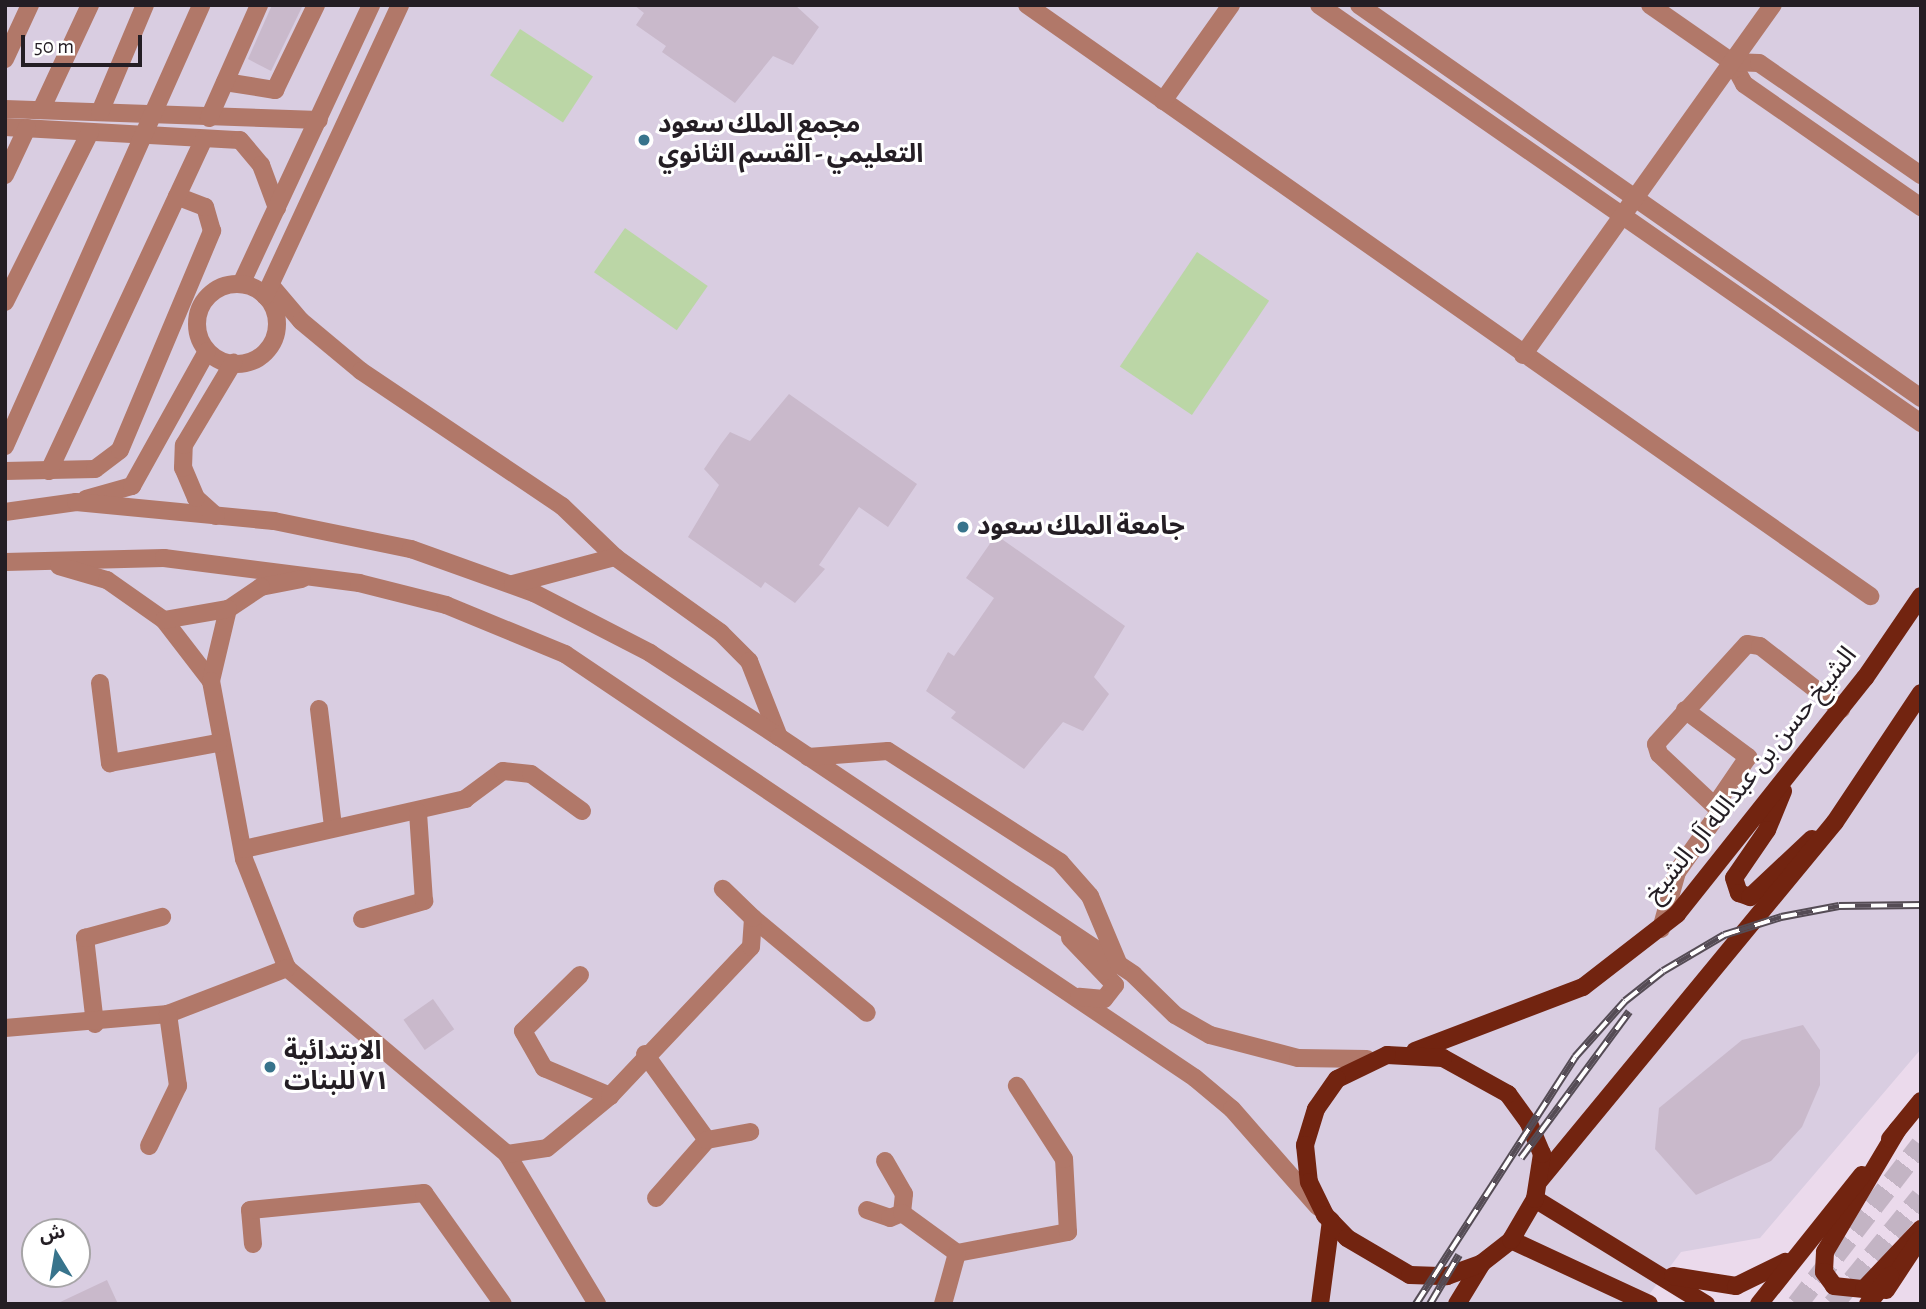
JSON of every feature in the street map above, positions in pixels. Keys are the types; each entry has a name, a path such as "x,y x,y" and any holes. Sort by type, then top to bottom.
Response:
{"main road":[{"name":"الشيخ حسن بن عبدالله آل الشيخ","path":"1413,1051 1477,1073 1508,1094 1542,1154 1535,1199 1511,1240 1482,1263 1447,1276 1410,1275 1356,1245 1328,1218 1309,1182 1305,1145 1316,1110 1337,1079 1367,1059 1413,1051 1583,987 1661,929 1841,709 1921,596"},
{"name":"الشيخ حسن بن عبدالله آل الشيخ","path":"1539,1181 1835,822 1921,693"},
{"path":"1789,775 1768,830 1734,878 1740,893 1750,897 1786,858 1835,822"},
{"path":"1759,1304 1921,1101"},
{"path":"1898,1129 1825,1252 1824,1272 1834,1286 1864,1289 1921,1228"},
{"path":"1535,1199 1664,1274 1706,1304"},
{"path":"1320,1304 1328,1218"},
{"path":"1876,1304 1888,1295 1921,1237"},
{"path":"1868,1304 1921,1237"},
{"path":"1511,1240 1647,1303"},
{"path":"1664,1274 1736,1286 1763,1277 1805,1248"},
{"name":"الشيخ حسن بن عبدالله آل الشيخ","path":"1457,1304 1482,1263"}],"street":[{"path":"5,60 30,5"},
{"path":"41,110 90,5"},
{"path":"100,112 145,5"},
{"path":"5,446 143,134 148,115 201,5"},
{"path":"209,118 259,5"},
{"path":"225,82 275,90 316,5"},
{"path":"241,284 371,5"},
{"path":"400,5 269,292 276,319 273,341 254,359 233,363 207,351 197,329 199,309 215,290 241,284 269,292 361,371 562,506 615,557 721,633 749,661 779,737"},
{"path":"1027,5 1870,596"},
{"path":"1163,102 1231,5"},
{"path":"1319,5 1921,423"},
{"path":"1359,5 1921,398"},
{"path":"1650,5 1732,62 1744,84 1921,206"},
{"path":"1523,355 1638,199 1773,5"},
{"path":"1732,62 1759,63 1921,175"},
{"path":"14,120 41,110 319,120"},
{"path":"14,120 90,132 240,140 254,153 277,208"},
{"path":"5,175 14,120"},
{"path":"5,302 90,132"},
{"path":"49,471 204,139"},
{"path":"5,471 49,471 104,466 120,450 212,231 205,207 177,196"},
{"path":"5,512 76,502 132,486 207,351"},
{"path":"216,516 196,498 183,468 184,445 233,363"},
{"path":"76,502 216,516 361,537 513,584 617,634 779,737 1119,965 1175,1015 1220,1041 1298,1058 1367,1059"},
{"path":"513,584 615,557"},
{"path":"5,562 163,558 317,576 446,605 565,654 1219,1097 1328,1218"},
{"path":"40,561 107,580 164,620 211,681"},
{"path":"164,620 228,609 261,587 317,576"},
{"path":"228,609 211,681 218,743 243,849 287,968 507,1154 596,1303"},
{"path":"1661,929 1677,872 1719,818 1716,804 1658,754 1656,744 1747,644 1760,646 1841,709"},
{"path":"100,683 110,763 218,743"},
{"path":"319,709 333,826"},
{"path":"1685,710 1748,757 1716,804"},
{"path":"808,757 888,751 1060,862 1090,896 1119,965"},
{"path":"243,849 333,826 418,813 465,799 503,771 531,774 582,811"},
{"path":"362,919 425,901 418,813"},
{"path":"723,889 753,918 867,1013"},
{"path":"95,1024 85,938 162,917"},
{"path":"507,1154 547,1148 610,1096 645,1054 751,947 753,918"},
{"path":"1063,927 1115,985 1104,999 1075,997"},
{"path":"5,1028 95,1024 168,1014 287,968"},
{"path":"580,975 523,1031 544,1068 610,1096"},
{"path":"149,1146 178,1086 168,1014"},
{"path":"645,1054 707,1140"},
{"path":"902,1213 957,1253 1068,1232 1064,1159 1017,1086"},
{"path":"656,1198 707,1140 750,1132"},
{"path":"884,1161 904,1194 902,1213"},
{"path":"253,1244 250,1210 424,1192 503,1304"},
{"path":"867,1210 890,1218 902,1213"},
{"path":"943,1304 957,1253"}],"shaded area":[{"name":"جامعة الملك سعود","path":"5,5 1921,5 1921,1049 1760,1238 1681,1252 1642,1304 5,1304"}],"green space":[{"path":"520,29 593,76 563,123 490,75"},
{"path":"625,228 708,286 677,330 594,272"},
{"path":"1197,252 1269,301 1192,415 1120,366"}],"building":[{"path":"272,5 303,5 271,71 248,59"},
{"path":"634,5 795,5 819,27 793,65 773,56 735,103 662,52 666,46 636,25 644,13"},
{"path":"789,394 917,484 888,527 859,507 819,565 825,569 795,603 765,582 761,588 688,537 719,485 704,469 721,444 730,432 750,441"},
{"path":"996,535 1125,626 1094,677 1109,694 1083,731 1063,722 1024,769 951,718 956,712 926,691 948,652 954,656 994,598 966,578"},
{"path":"433,999 454,1029 425,1050 404,1020"},
{"path":"1803,1025 1820,1050 1820,1085 1802,1127 1771,1161 1696,1195 1655,1149 1659,1108 1742,1040"},
{"path":"107,1280 118,1304 56,1304 91,1288"}],"tunnel":[{"path":"1797,1304 1921,1144"},
{"path":"1833,1304 1921,1196"}],"railway":[{"path":"1416,1304 1575,1057 1625,1001 1663,971 1724,935 1781,917 1839,906 1921,905"},
{"path":"1521,1158 1629,1012"},
{"path":"1430,1304 1459,1255"}],"place":[{"name":"مجمع الملك سعود التعليمي - القسم الثانوي","path":"644,140"},
{"name":"جامعة الملك سعود","path":"963,527"},
{"name":"الابتدائية ٧١ للبنات","path":"270,1067"}]}
